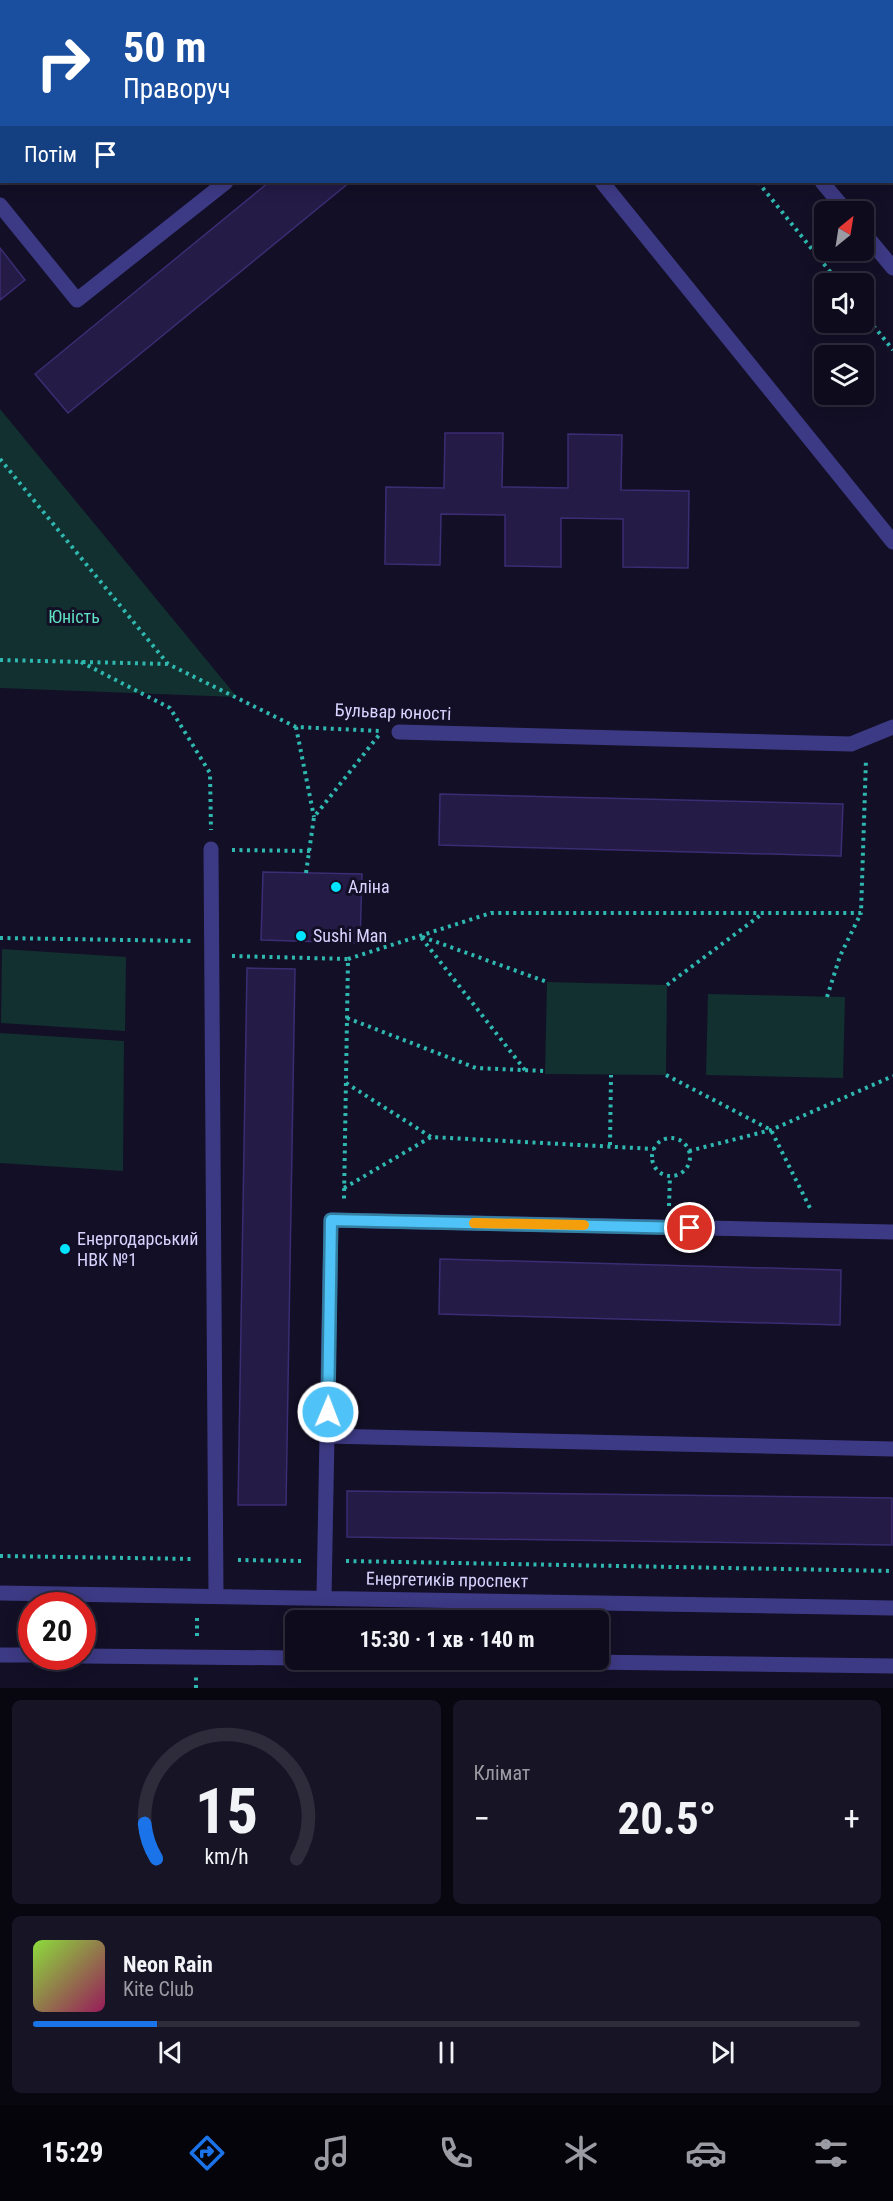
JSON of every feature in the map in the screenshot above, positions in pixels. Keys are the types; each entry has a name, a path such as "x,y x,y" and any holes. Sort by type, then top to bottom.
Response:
{"street":[{"path":"0,205 77,300 225,183"},
{"path":"603,183 893,542"},
{"path":"823,183 837,201"},
{"path":"874,245 893,268"},
{"name":"Бульвар юності","path":"399,732 851,744 893,727"},
{"path":"212,849 210,949 216,1596"},
{"path":"324,1597 331,1220 893,1232"},
{"path":"327,1436 893,1449"},
{"name":"Енергетиків проспект","path":"0,1593 893,1608"},
{"path":"0,1655 18,1655"},
{"path":"96,1656 285,1658"},
{"path":"609,1662 893,1666"}],"path":[{"path":"759,183 831,273"},
{"path":"874,326 893,350"},
{"name":"Бульвар юності","path":"0,459 168,664 296,728 399,732"},
{"path":"0,660 168,664"},
{"path":"81,662 170,708 210,774 212,849 309,851"},
{"path":"296,728 314,817 306,873"},
{"path":"314,817 381,732"},
{"path":"827,997 840,956 861,914 867,738"},
{"path":"0,938 348,959 491,913 861,914"},
{"path":"667,985 762,913"},
{"path":"420,936 547,982"},
{"path":"420,936 525,1070"},
{"path":"343,1220 348,959"},
{"path":"346,1018 476,1068 545,1071"},
{"path":"610,1145 611,1075"},
{"path":"666,1075 771,1130 821,1231"},
{"path":"689,1151 771,1130 893,1076"},
{"path":"346,1083 431,1137 654,1149"},
{"path":"344,1188 431,1137"},
{"path":"663,1140 681,1141 689,1151 691,1157 686,1169 681,1173 663,1175 654,1167 654,1149 663,1140"},
{"path":"669,1227 670,1176"},
{"path":"0,1556 197,1559 196,1688"},
{"path":"216,1559 893,1571"}],"green space":[{"name":"Юність","path":"0,409 237,697 0,688"},
{"path":"2,949 126,957 125,1031 1,1023"},
{"path":"547,982 667,985 666,1075 545,1074"},
{"path":"708,994 845,997 843,1078 706,1075"},
{"path":"0,1033 124,1041 123,1171 0,1163"}],"building":[{"path":"268,183 349,183 68,413 35,374"},
{"path":"0,248 25,280 0,300"},
{"path":"445,433 503,433 502,487 568,488 568,434 622,435 621,490 689,491 688,568 623,567 623,519 561,518 561,567 505,566 505,515 441,514 440,565 385,564 386,487 444,488"},
{"path":"440,794 843,804 841,856 439,845"},
{"path":"263,872 362,874 360,943 261,940"},
{"path":"247,968 295,969 286,1505 238,1505"},
{"path":"440,1259 841,1270 840,1325 439,1314"},
{"path":"347,1491 892,1498 892,1545 347,1537"}],"slow traffic":[{"path":"474,1223 584,1225"}],"place":[{"name":"Аліна","path":"336,887"},
{"name":"Sushi Man","path":"301,936"},
{"name":"Енергодарський НВК №1","path":"65,1249"}],"route":[{"path":"328,1412 331,1220 690,1228"}]}
